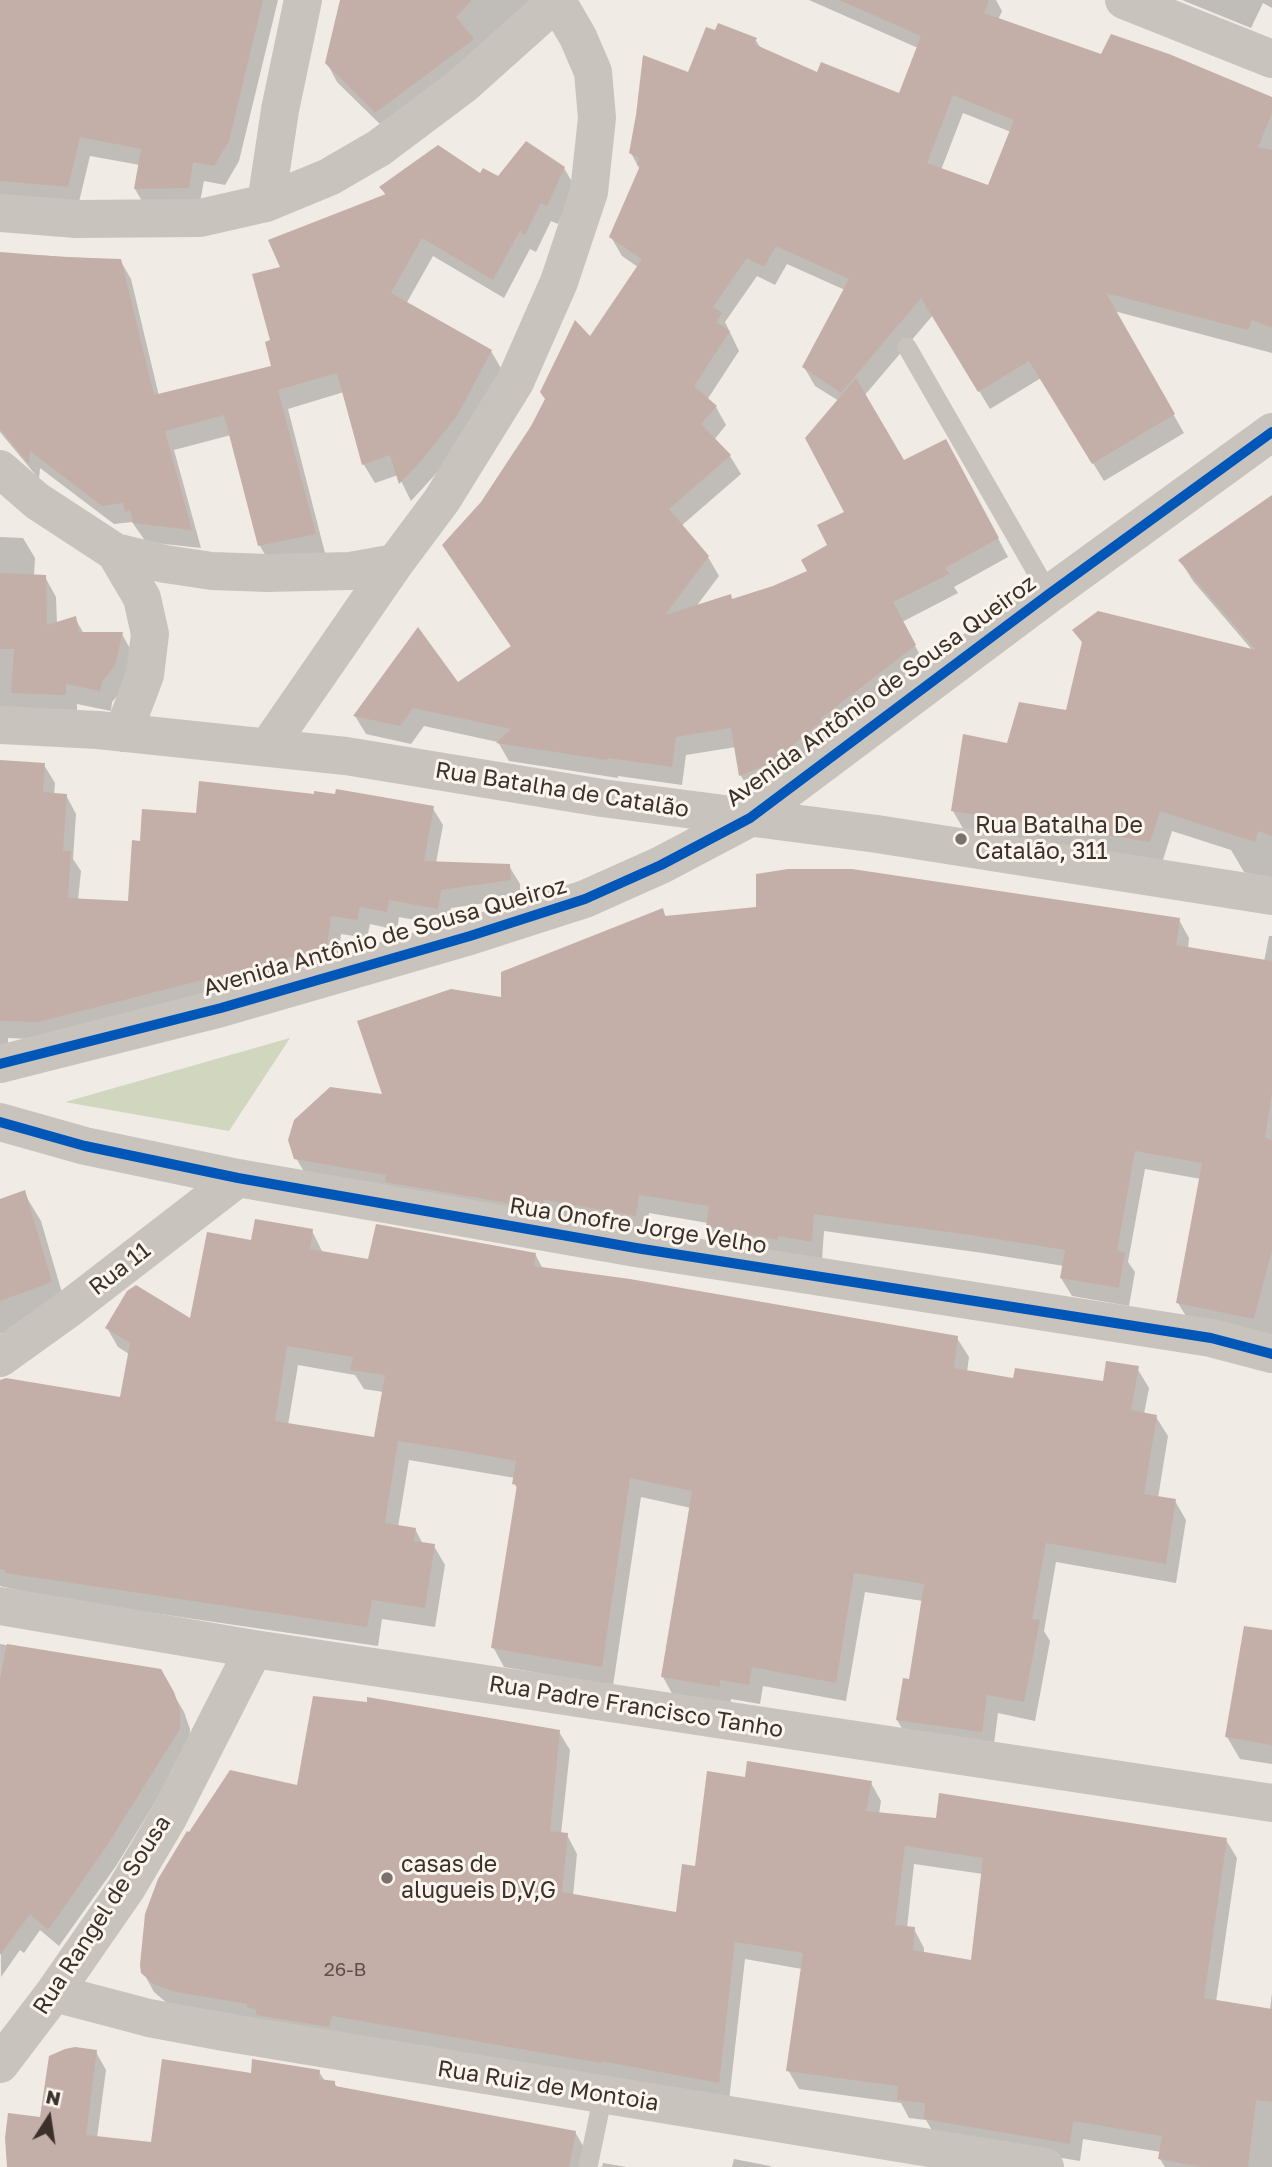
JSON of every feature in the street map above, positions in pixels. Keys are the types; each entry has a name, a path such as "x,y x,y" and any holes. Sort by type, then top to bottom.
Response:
{"street":[{"path":"266,203 280,110 303,0"},
{"path":"1124,0 1272,59"},
{"path":"0,213 76,219 200,218 266,203 329,177 379,148 463,85 558,1 578,37 593,72 597,118 589,191 559,282 515,382 442,500 395,563 268,747"},
{"name":"Avenida Antônio de Sousa Queiroz","path":"0,1065 320,981 471,936 585,899 661,865 750,818 1049,594 1272,432"},
{"path":"0,469 37,501 115,552 164,564 212,571 268,573 350,571 395,563"},
{"path":"115,552 142,598 150,634 145,675 123,733"},
{"name":"Rua Batalha de Catalão","path":"0,725 123,733 346,756 602,797 877,834 1272,896"},
{"name":"Rua Onofre Jorge Velho","path":"0,1122 85,1146 238,1178 636,1248 1211,1338 1272,1354"},
{"name":"Rua 11","path":"0,1358 71,1307 238,1178"},
{"name":"Rua Padre Francisco Tanho","path":"0,1606 254,1649 1272,1803"},
{"name":"Rua Rangel de Sousa","path":"0,2064 54,1993 126,1889 169,1816 254,1649"},
{"name":"Rua Ruiz de Montoia","path":"54,1993 186,2025 1045,2167"}],"lane":[{"path":"907,347 1049,594"},
{"path":"588,2167 603,2095"}],"green space":[{"path":"290,1038 229,1131 65,1102"}],"building":[{"path":"0,0 263,0 229,141 214,166 193,162 189,188 134,189 141,149 80,137 68,187 0,181"},
{"path":"340,0 472,0 456,17 474,39 375,113 325,63"},
{"path":"839,0 989,0 984,13 1101,54 1111,34 1169,54 1272,97 1272,113 1258,147 1272,150 1272,328 1252,320 1248,330 1106,293 1175,414 1092,464 1029,361 978,392 921,298 841,393 802,367 849,279 776,246 764,267 747,258 713,307 722,313 716,322 730,331 694,386 717,406 701,424 731,455 669,509 709,556 665,615 731,594 732,599 773,586 807,571 801,560 827,545 817,525 844,512 805,438 856,378 904,460 946,439 999,538 945,568 949,574 893,602 916,645 820,719 822,721 771,763 739,776 731,728 676,737 672,767 496,743 511,729 413,708 400,726 353,716 418,627 458,682 511,646 442,545 481,502 531,426 545,399 540,392 575,320 590,336 642,259 609,237 640,166 637,165 639,158 629,153 643,55 688,72 706,27 715,30 718,23 757,38 754,44 817,72 821,62 899,93 921,36","holes":["953,95 1014,120 988,185 927,163"]},
{"path":"526,141 565,167 547,206 541,203 525,235 520,231 493,280 422,238 391,293 492,350 457,416 399,484 390,455 362,465 337,373 278,390 316,534 258,546 224,415 165,431 192,530 133,523 130,510 125,512 123,503 102,506 30,451 29,464 0,429 0,252 121,259 154,395 271,366 265,342 270,340 252,274 280,267 268,240 386,194 379,187 438,145 480,173 483,168 498,176"},
{"path":"1272,495 1272,836 1258,831 1255,842 1160,811 1150,842 951,811 963,734 1007,743 1019,702 1066,710 1082,642 1072,630 1098,611 1256,650 1178,560"},
{"path":"0,573 46,575 47,625 76,616 79,632 123,632 115,665 102,682 100,691 66,684 66,695 11,693 14,649 0,649"},
{"path":"0,760 45,763 43,792 67,794 63,851 71,851 68,898 128,901 132,840 140,841 142,809 196,813 199,781 314,794 314,791 335,794 336,789 434,806 424,861 510,864 511,880 441,890 438,909 389,900 387,912 360,907 357,920 331,916 327,948 38,1022 0,1021"},
{"path":"788,869 852,869 1180,918 1176,945 1272,961 1272,1093 1265,1138 1272,1140 1272,1250 1254,1319 1176,1303 1202,1163 1135,1151 1117,1251 1125,1252 1119,1288 1060,1278 1065,1250 971,1235 814,1214 812,1242 778,1236 778,1240 706,1226 709,1206 639,1195 636,1216 544,1200 543,1209 385,1182 386,1175 294,1159 288,1140 294,1120 330,1087 382,1094 357,1021 451,989 501,997 501,972 663,908 665,916 756,907 756,874"},
{"path":"25,1190 52,1282 0,1301 0,1199"},
{"path":"255,1219 313,1229 310,1249 368,1259 376,1224 536,1253 534,1266 630,1279 958,1336 954,1368 1013,1378 1015,1368 1103,1381 1106,1361 1139,1366 1131,1410 1157,1415 1144,1494 1176,1499 1166,1564 1046,1543 1032,1619 1040,1620 1024,1702 987,1695 982,1732 896,1720 903,1678 909,1679 924,1584 854,1573 836,1683 752,1667 749,1685 720,1680 720,1687 661,1677 692,1491 630,1478 602,1667 491,1648 517,1485 512,1484 516,1461 456,1450 398,1441 385,1523 416,1528 414,1541 435,1544 425,1608 372,1600 367,1627 5,1573 5,1570 0,1569 0,1380 6,1378 120,1397 130,1343 105,1328 127,1291 136,1285 190,1318 207,1232 251,1240","holes":["287,1346 353,1357 350,1370 385,1375 374,1437 275,1421"]},
{"path":"1244,1626 1272,1630 1272,1745 1225,1737"},
{"path":"7,1644 161,1669 174,1692 180,1710 180,1729 106,1847 48,1930 30,1914 0,1955 0,1678"},
{"path":"313,1696 367,1702 367,1697 560,1730 550,1831 568,1833 562,1892 676,1912 682,1864 695,1866 707,1771 745,1777 747,1761 872,1781 866,1811 936,1818 939,1793 1227,1838 1204,1998 1272,2009 1272,2102 1256,2100 1248,2167 1202,2167 1158,2159 1162,2136 1073,2121 1070,2144 924,2119 925,2103 897,2100 898,2086 786,2071 803,1953 735,1942 719,2083 332,2016 329,2027 256,2015 256,2009 247,2007 247,2004 176,1992 155,1985 141,1973 145,1914 158,1879 187,1831 189,1832 230,1770 297,1785","holes":["905,1846 983,1858 971,1960 913,1950 915,1927 895,1925"]},
{"path":"75,2047 97,2050 86,2135 151,2142 162,2059 251,2073 252,2059 320,2070 319,2079 335,2081 335,2086 576,2131 569,2167 7,2167 5,2138 8,2113 40,2117 49,2056"}],"cycle path":[{"path":"0,1064 221,1008 470,936 585,899 661,865 750,818 1049,594 1272,432"},
{"path":"0,1122 85,1146 238,1178 636,1248 1211,1338 1272,1354"}],"place":[{"name":"Rua Batalha De Catalão, 311","path":"961,839"},
{"name":"casas de alugueis D,V,G","path":"387,1878"}]}
